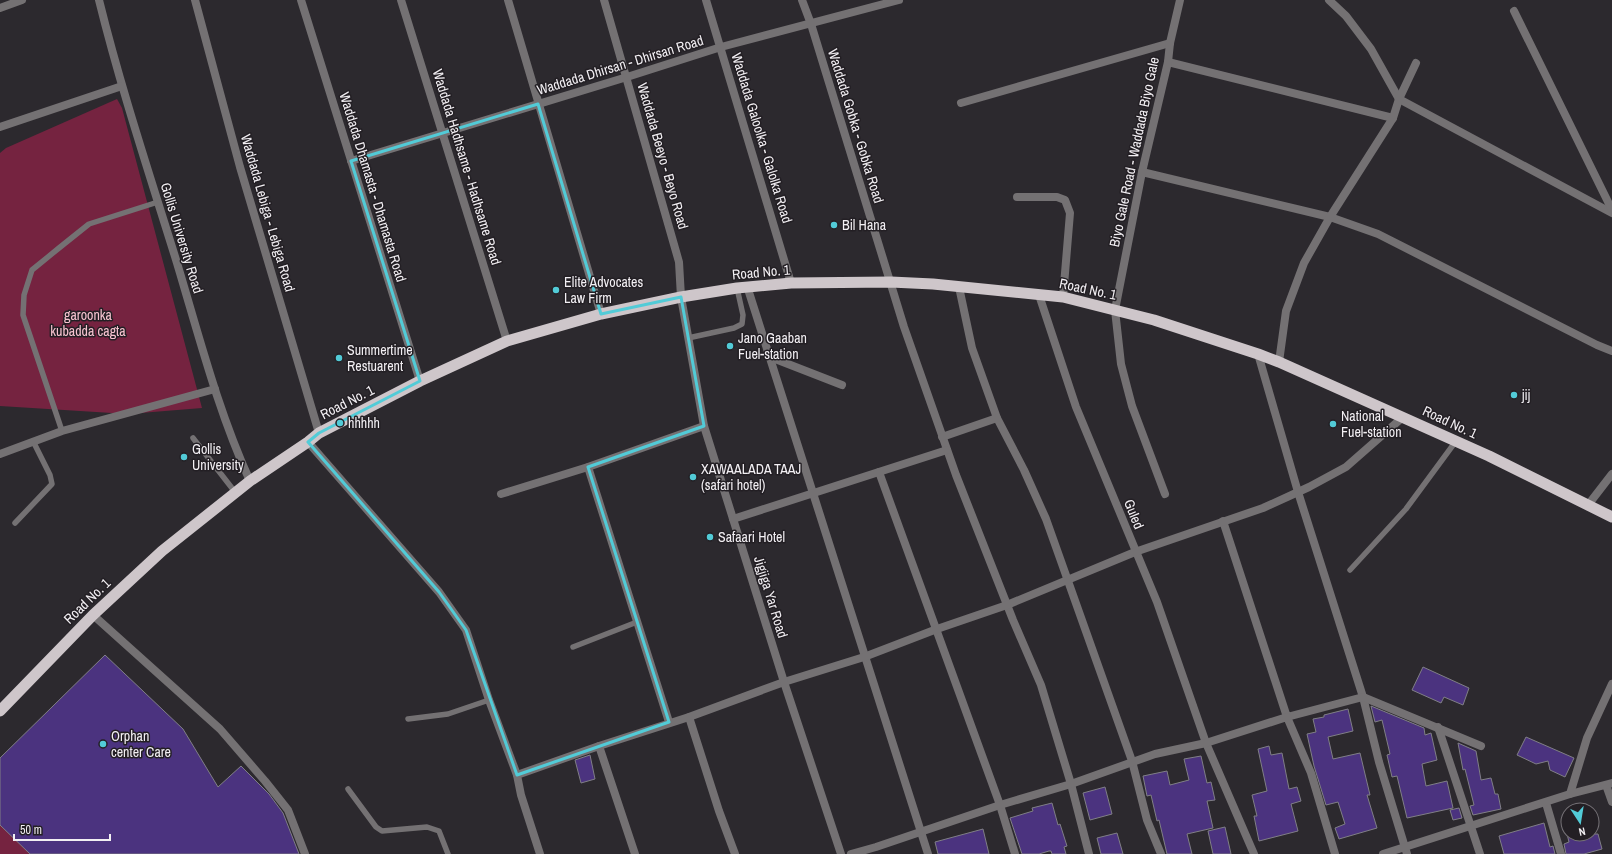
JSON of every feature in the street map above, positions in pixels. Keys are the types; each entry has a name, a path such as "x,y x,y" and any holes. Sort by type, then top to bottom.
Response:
{"highway":[{"name":"Road No. 1","path":"0,711 93,615 162,551 250,480 308,442 319,433 420,381 507,341 601,314 681,297 742,287 791,283 891,282 959,287 1063,297 1154,320 1278,362 1456,441 1612,518"}],"street":[{"path":"0,8 22,0"},
{"name":"Gollis University Road","path":"99,0 122,86 215,389 236,449 250,480"},
{"name":"Waddada Lebiga - Lebiga Road","path":"195,0 240,166 319,433"},
{"name":"Waddada Dhamasta - Dhamasta Road","path":"301,0 350,161 420,381"},
{"name":"Waddada Hadhsame - Hadhsame Road","path":"401,0 507,341"},
{"path":"508,0 601,314"},
{"name":"Waddada Beeyo - Beyo Road","path":"604,0 679,262 681,297"},
{"name":"Waddada Galoolka - Galolka Road","path":"706,0 791,283"},
{"name":"Waddada Gobka - Gobka Road","path":"802,0 811,24 904,327 942,437 1007,605 1041,685 1071,784 1088,854"},
{"name":"Waddada Dhirsan - Dhirsan Road","path":"350,161 721,47 900,0"},
{"name":"Biyo Gale Road - Waddada Biyo Gale","path":"1165,494 1132,406 1121,364 1115,310 1142,172 1168,62 1170,43 1180,0"},
{"path":"1329,0 1346,16 1371,49 1400,99 1612,212"},
{"path":"1514,10 1612,212"},
{"path":"961,103 1170,43"},
{"path":"1168,62 1393,118"},
{"path":"1278,362 1286,311 1304,263 1330,217 1393,118 1416,63"},
{"path":"0,127 122,86"},
{"path":"1142,172 1330,217 1378,234 1612,351"},
{"path":"1017,197 1057,197 1065,200 1070,213 1063,297"},
{"path":"742,287 770,357 864,657 928,854"},
{"path":"959,287 972,348 997,418 1024,470 1046,519 1132,761 1148,820 1161,854"},
{"name":"Guled","path":"1038,295 1076,407 1157,602 1206,743 1254,854"},
{"name":"Jigjiga Yar Road","path":"681,297 704,426 784,682 841,854"},
{"path":"1258,354 1298,492 1363,697 1379,762 1406,850"},
{"path":"770,357 842,385"},
{"path":"0,454 62,431 215,389"},
{"path":"517,775 669,722 689,717 784,682 864,657 937,629 1007,605 1135,552 1263,508 1298,492 1346,466 1404,417"},
{"path":"942,437 997,418"},
{"path":"501,494 704,426"},
{"path":"308,442 439,592 466,630 489,700 517,775 521,795 540,854"},
{"path":"733,519 947,450"},
{"path":"588,466 669,722"},
{"path":"879,472 1000,805 1015,854"},
{"path":"1588,505 1612,474"},
{"path":"1223,521 1287,717 1311,773 1335,854"},
{"path":"93,615 220,729 239,750 288,810 305,854"},
{"path":"1570,794 1587,738 1612,684"},
{"path":"851,854 1000,805 1071,784 1132,761 1155,754 1206,743 1287,717 1363,697 1481,746"},
{"path":"689,717 719,811 735,854"},
{"path":"1438,727 1480,854"},
{"path":"599,746 635,854"},
{"path":"1383,854 1406,850 1471,826 1570,794 1609,784 1612,802"},
{"path":"1546,803 1561,854"}],"lane":[{"path":"62,431 23,315 24,295 32,270 89,224 158,202"},
{"path":"688,338 734,328 742,324 742,287"},
{"path":"193,438 235,492"},
{"path":"15,523 52,484 50,474 33,441"},
{"path":"1350,570 1406,509 1456,441"},
{"path":"573,647 637,622"},
{"path":"408,719 448,714 489,700"},
{"path":"348,789 376,827 382,831 427,827 439,831 448,854"}],"highlighted area":[{"path":"538,104 601,314 681,297 704,426 588,467 669,722 517,775 466,630 439,592 308,442 319,433 420,381 351,161"}],"green space":[{"name":"garoonka kubadda cagta","path":"117,99 122,108 202,408 128,414 0,406 0,153 6,148"},
{"path":"0,823 31,854 0,854"}],"building":[{"name":"Orphan center Care","path":"105,655 183,729 218,787 241,766 269,794 283,813 299,854 30,854 0,825 0,758"},
{"path":"1423,667 1469,688 1463,705 1444,697 1441,703 1412,690"},
{"path":"1371,706 1424,728 1425,735 1431,733 1437,760 1422,764 1426,786 1447,781 1453,808 1407,818 1397,776 1392,777 1387,755 1390,754 1382,720 1375,722"},
{"path":"1348,709 1353,731 1328,737 1333,759 1360,753 1370,795 1367,795 1377,828 1339,839 1335,828 1345,824 1338,802 1326,805 1314,766 1307,734 1316,732 1313,719"},
{"path":"1526,737 1574,758 1565,777 1550,770 1548,761 1536,764 1517,755"},
{"path":"1458,743 1476,751 1481,780 1491,778 1495,794 1498,794 1501,809 1473,815 1470,806 1474,805 1465,769 1463,770"},
{"path":"1269,746 1271,755 1282,753 1289,789 1297,787 1301,801 1291,804 1298,831 1259,841 1254,816 1257,816 1252,795 1267,791 1258,749"},
{"path":"590,755 595,779 581,783 575,760"},
{"path":"1201,756 1207,783 1211,782 1215,800 1207,801 1213,828 1187,834 1192,854 1167,854 1159,820 1157,821 1151,795 1147,796 1143,776 1167,771 1170,785 1189,780 1184,759"},
{"path":"1105,787 1112,814 1090,820 1083,793"},
{"path":"1052,803 1058,825 1060,824 1067,846 1064,847 1066,854 1052,854 1051,851 1049,851 1039,854 1022,854 1010,818 1033,811 1032,808"},
{"path":"1459,808 1462,818 1453,820 1450,810"},
{"path":"1544,823 1550,847 1553,846 1555,854 1504,854 1499,836"},
{"path":"1225,827 1231,854 1213,854 1208,831"},
{"path":"983,829 989,854 938,854 935,842"},
{"path":"1117,833 1123,854 1101,854 1097,838"},
{"path":"1569,842 1600,842 1602,849 1584,854 1566,854 1564,844"}],"place":[{"name":"Bil Hana","path":"834,225"},
{"name":"Elite Advocates Law Firm","path":"556,290"},
{"name":"Jano Gaaban Fuel-station","path":"730,346"},
{"name":"Summertime Restuarent","path":"339,358"},
{"name":"jij","path":"1514,395"},
{"name":"hhhhh","path":"340,423"},
{"name":"National Fuel-station","path":"1333,424"},
{"name":"Gollis University","path":"184,457"},
{"name":"XAWAALADA TAAJ (safari hotel)","path":"693,477"},
{"name":"Safaari Hotel","path":"710,537"},
{"name":"Orphan center Care","path":"103,744"}]}
